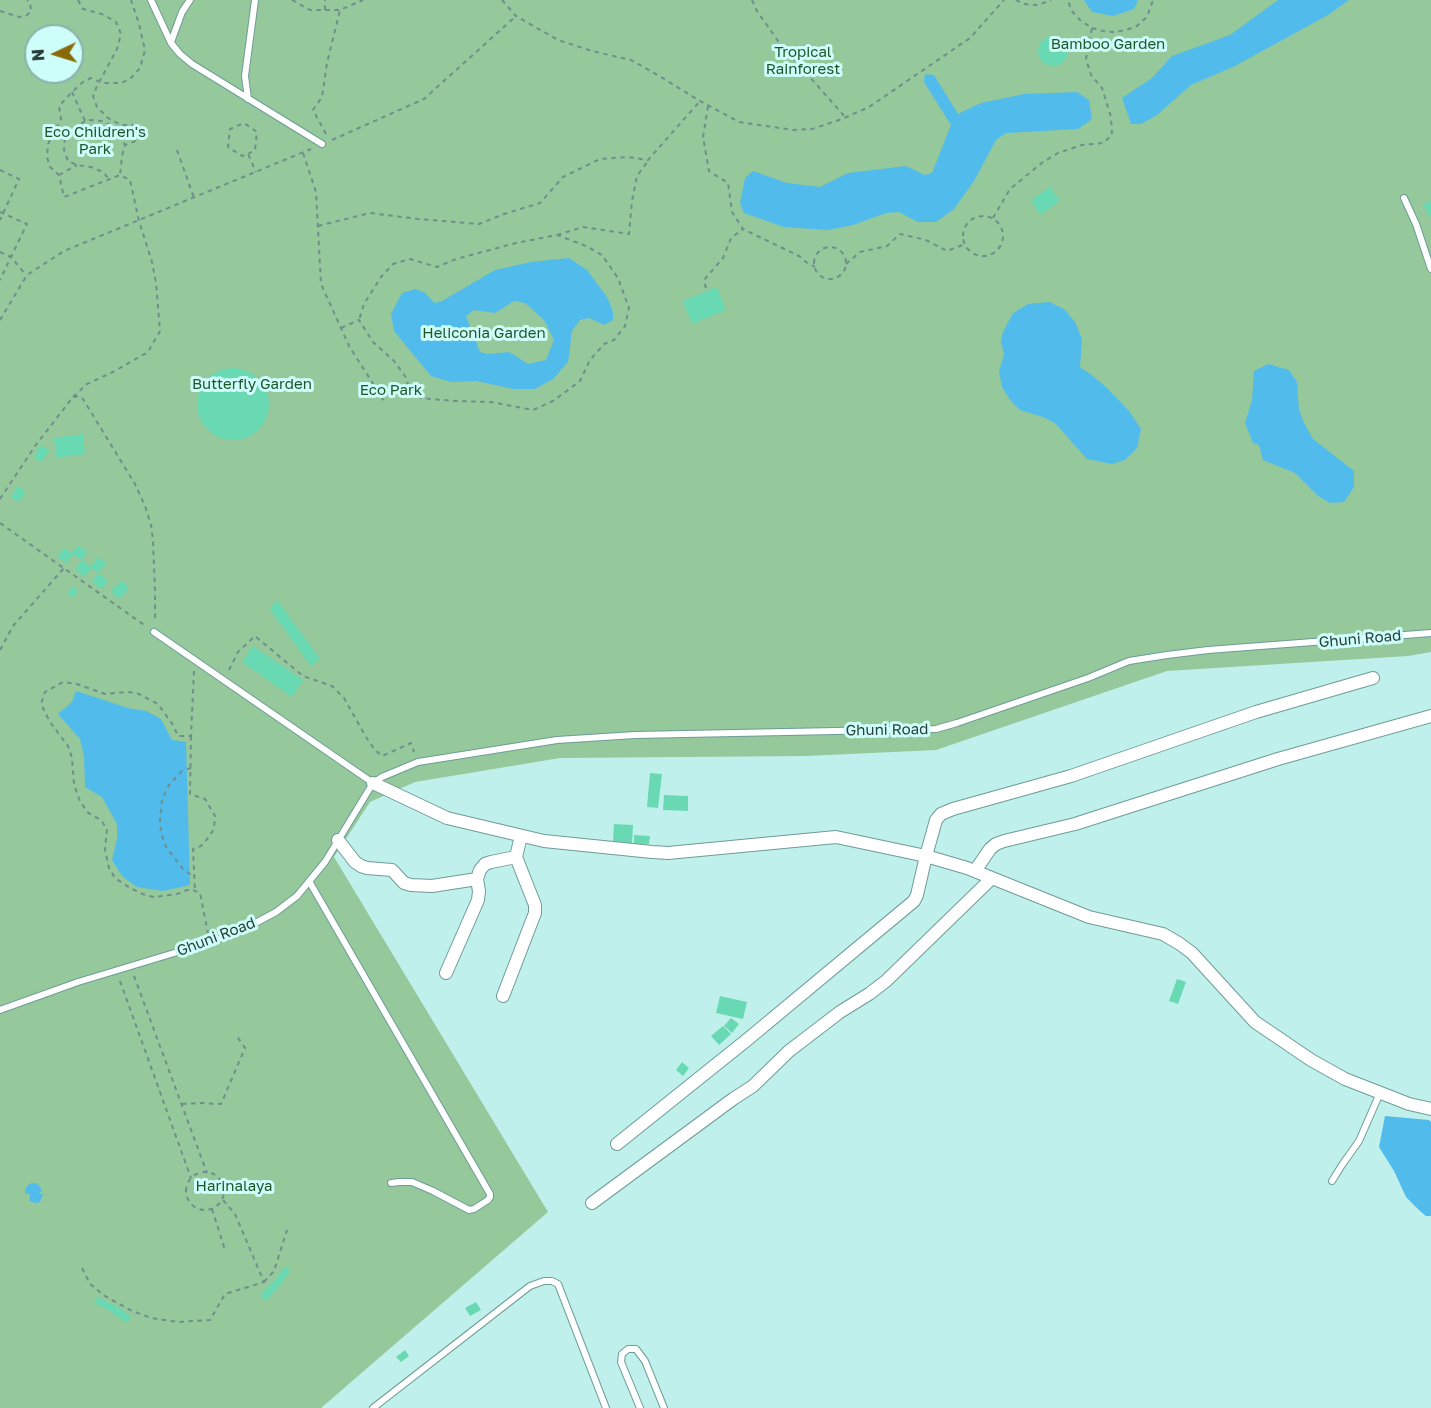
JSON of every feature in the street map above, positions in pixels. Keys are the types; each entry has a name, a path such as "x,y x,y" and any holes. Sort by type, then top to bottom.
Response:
{"street":[{"path":"617,1144 748,1040 914,901 936,820 940,814 1071,776 1256,712 1374,678"},
{"path":"971,869 990,849 1004,841 1075,824 1278,759 1431,716"},
{"path":"373,783 447,818 544,841 668,853 836,837 928,856 971,869 1089,917 1163,934 1192,953 1255,1022 1311,1060 1345,1079 1380,1094 1431,1109"},
{"path":"503,996 535,914 535,905 516,857 521,836"},
{"path":"338,840 355,862 361,866 392,870 404,883 411,885 432,886 477,879"},
{"path":"446,973 478,900 477,879 480,870 485,864 516,857"},
{"path":"592,1203 753,1086 789,1051 886,981 992,878"}],"lane":[{"path":"152,0 171,43 180,54 192,64 322,144"},
{"path":"171,43 182,12 190,0"},
{"path":"248,99 245,76 255,0"},
{"path":"1404,198 1416,224 1431,269"},
{"path":"154,632 373,783"},
{"name":"Ghuni Road","path":"0,1010 78,982 210,942 248,927 276,912 297,896 325,862 373,783 417,763 557,740 635,735 936,729 1129,662 1208,650 1431,633"},
{"path":"309,881 490,1197 469,1210 412,1182 392,1183"},
{"path":"1332,1181 1359,1141 1380,1094"},
{"path":"373,1408 530,1286 552,1281 558,1284 606,1408"},
{"path":"640,1408 621,1362 622,1354 628,1349 636,1349 645,1361 664,1408"}],"path":[{"path":"0,11 19,17 26,16 31,11 30,2 27,0"},
{"path":"78,0 83,9 102,14 116,22 121,34 117,49 93,96 97,107 108,118 121,124 136,125 143,138 125,145"},
{"path":"0,499 35,446 73,397 87,384 148,352 160,331 152,262 139,221 130,180 120,175 64,197 59,175 50,167 47,157 48,144 61,119 59,106 72,92 91,78 99,82 121,83 130,79 140,68 145,50 131,0"},
{"path":"292,0 310,10 340,10 363,0"},
{"path":"325,0 325,10"},
{"path":"502,0 516,16 558,40 631,60 739,122 793,130 812,129 846,118 869,107 970,38 1004,0"},
{"path":"752,0 778,41 846,118"},
{"path":"1016,0 1023,4 1038,5 1051,0"},
{"path":"1068,0 1071,10 1080,20 1092,28 1113,32 1137,26 1147,17 1153,0"},
{"path":"340,10 327,63 322,98 313,110 330,141 424,99 516,16"},
{"path":"993,218 1010,189 1043,162 1058,153 1082,145 1103,143 1112,135 1111,117 1102,88 1091,75 1086,59 1092,28"},
{"path":"72,92 85,121"},
{"path":"341,328 359,320 364,304 393,264 410,259 437,267 456,259 583,227 629,234 632,201 638,176 648,160 700,101"},
{"path":"708,106 703,137 709,171 728,183 732,212 744,229 799,256 814,267 821,276 831,279 841,274 846,264 860,252 887,246 900,234 926,240 947,251 965,244"},
{"path":"109,179 103,172 68,161 64,150 65,137 85,121 101,121 115,128 125,145 120,175"},
{"path":"244,123 257,132 255,150 248,154 242,156 228,147 230,129 244,123"},
{"path":"0,320 27,276 64,252 322,144"},
{"path":"177,150 194,198"},
{"path":"303,153 316,192 321,284 349,346 384,401"},
{"path":"248,154 256,172"},
{"path":"318,226 370,213 479,224 540,203 563,177 600,159 628,157 648,160"},
{"path":"59,175 77,165"},
{"path":"0,170 19,179 0,220"},
{"path":"0,280 27,224 2,212"},
{"path":"981,216 993,218 1001,227 1003,233 1001,246 992,254 973,253 965,244 963,232 969,221 974,218 981,216"},
{"path":"706,288 704,280 723,258 731,238 744,229"},
{"path":"359,320 373,342 394,361 405,376 409,387 421,398 491,402 533,410 553,400 580,381 590,360 625,326 629,308 618,278 602,255 557,235"},
{"path":"814,267 819,251 829,247 839,250 846,264"},
{"path":"0,252 11,257 27,276"},
{"path":"73,397 79,396 83,399 135,484 145,506 153,540 154,632"},
{"path":"0,523 154,632"},
{"path":"0,650 13,626 64,568"},
{"path":"224,681 238,652 255,636 303,676 332,686 344,698 375,750 382,756 411,743 417,763"},
{"path":"195,660 190,794 205,800 215,816 214,829 201,846 193,849 195,891"},
{"path":"191,736 178,736 158,704 137,693 105,694 78,684 63,682 45,692 41,704 50,722 68,746 72,758 74,784 80,799 87,812 101,820 107,829 105,850 109,868 115,878 130,888 154,897 188,890 200,893 210,942"},
{"path":"191,768 182,771 169,785 162,799 160,821 166,847 183,869 194,877"},
{"path":"131,966 207,1173"},
{"path":"116,971 191,1178"},
{"path":"182,1104 221,1104 244,1048 236,1035"},
{"path":"200,1173 207,1173 219,1179 224,1192 218,1205 205,1211 192,1206 185,1194 191,1178 200,1173"},
{"path":"222,1199 235,1214 264,1282"},
{"path":"212,1209 225,1250"},
{"path":"82,1268 90,1284 105,1296 130,1310 152,1318 178,1322 210,1320 225,1294 264,1282 274,1271 287,1230"}],"green space":[{"name":"Eco Park","path":"0,0 1431,0 1431,652 1408,656 1167,671 936,750 806,756 560,758 415,782 370,802 334,857 548,1212 321,1408 0,1408"}],"water":[{"path":"1084,0 1138,0 1134,9 1113,16 1092,12"},
{"path":"1278,0 1349,0 1328,15 1235,66 1191,85 1157,115 1141,124 1131,124 1122,98 1152,78 1172,56 1230,35"},
{"path":"925,74 934,75 958,114 981,103 1024,94 1077,92 1089,100 1092,119 1078,129 1006,133 996,140 974,181 954,209 936,222 918,222 899,212 886,213 853,225 828,230 784,227 744,213 740,203 745,178 753,171 787,183 820,187 848,173 906,166 925,175 932,173 951,125 924,82"},
{"path":"569,258 587,270 607,297 613,312 613,320 604,325 589,318 580,320 572,331 568,362 553,379 535,389 514,389 476,381 451,382 431,376 394,331 391,314 402,293 415,289 424,292 435,303 495,270 531,262","holes":["514,301 525,303 544,320 554,340 546,360 528,364 509,352 487,354 480,352 466,316 474,310 495,313"]},
{"path":"1049,302 1064,309 1075,322 1082,339 1080,367 1107,388 1129,411 1141,429 1137,448 1125,460 1112,464 1087,459 1055,423 1020,410 1002,387 999,371 1004,355 1001,341 1013,313 1028,304"},
{"path":"1268,364 1289,370 1297,382 1299,410 1313,439 1354,471 1354,487 1344,502 1330,503 1318,496 1295,473 1263,460 1259,445 1253,443 1245,423 1252,400 1254,371"},
{"path":"76,691 128,708 146,711 161,719 172,740 186,742 190,885 163,891 137,887 122,876 112,860 117,839 117,824 102,797 85,787 84,756 80,739 58,714 72,702"},
{"path":"1385,1116 1431,1122 1431,1216 1426,1216 1406,1197 1379,1147"},
{"path":"35,1183 42,1191 39,1193 43,1194 40,1202 36,1203 29,1201 30,1194 25,1194 25,1189 29,1184"}],"building":[{"path":"1053,36 1064,40 1068,51 1064,62 1053,66 1042,62 1038,51 1042,40"},
{"path":"1050,187 1060,201 1040,215 1031,200"},
{"path":"1431,200 1431,216 1430,217 1423,205"},
{"path":"717,287 726,310 692,324 683,301"},
{"path":"240,368 259,378 267,390 269,404 267,418 259,430 247,438 226,440 207,430 199,418 197,397 207,378 219,370"},
{"path":"83,434 85,454 56,458 54,438"},
{"path":"40,445 49,450 42,462 34,458"},
{"path":"18,486 26,492 19,502 11,497"},
{"path":"78,545 87,552 81,560 72,553"},
{"path":"64,548 73,554 67,563 57,557"},
{"path":"98,557 106,563 98,573 90,567"},
{"path":"82,560 91,568 84,577 75,569"},
{"path":"98,573 108,580 102,589 92,582"},
{"path":"121,580 129,587 120,599 111,592"},
{"path":"73,586 78,591 73,598 67,593"},
{"path":"278,601 320,659 311,666 269,608"},
{"path":"253,646 303,680 292,697 242,662"},
{"path":"650,773 662,774 658,808 647,807"},
{"path":"664,795 688,796 688,811 663,810"},
{"path":"614,824 633,825 632,844 613,843"},
{"path":"634,835 650,836 649,844 634,844"},
{"path":"1177,979 1186,982 1178,1004 1169,1001"},
{"path":"720,996 747,1002 743,1019 716,1013"},
{"path":"731,1018 739,1024 732,1033 724,1026"},
{"path":"723,1026 731,1034 719,1045 711,1036"},
{"path":"682,1062 689,1068 683,1076 676,1070"},
{"path":"285,1266 290,1269 288,1274 266,1301 260,1295"},
{"path":"97,1297 118,1307 131,1317 127,1323 94,1303"},
{"path":"476,1302 481,1310 470,1316 465,1308"},
{"path":"405,1350 409,1356 401,1362 396,1357"}],"park label":[{"name":"Bamboo Garden","path":"1108,44"},
{"name":"Tropical Rainforest","path":"803,60"},
{"name":"Eco Children's Park","path":"95,140"},
{"name":"Heliconia Garden","path":"484,333"},
{"name":"Butterfly Garden","path":"252,384"},
{"name":"Harinalaya","path":"234,1186"}]}
